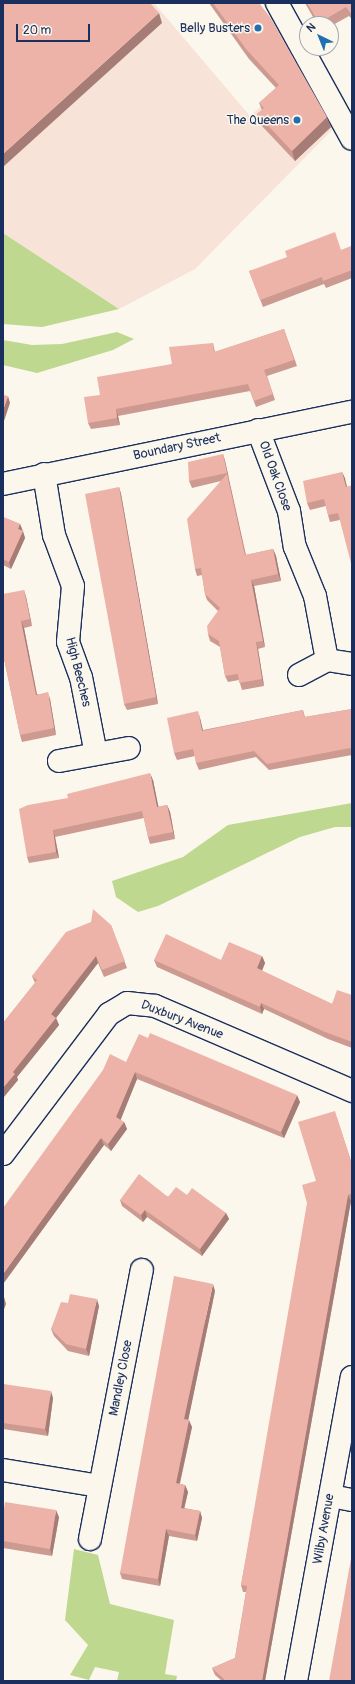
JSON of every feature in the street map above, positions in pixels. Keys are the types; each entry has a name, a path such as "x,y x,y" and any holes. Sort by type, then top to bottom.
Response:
{"street":[{"path":"277,3 333,99 352,139"},
{"name":"Boundary Street","path":"3,484 44,474 352,412"},
{"name":"Old Oak Close","path":"258,430 289,511 295,547 315,596 327,660"},
{"name":"High Beeches","path":"44,474 54,535 73,586 68,642 81,677 96,754"},
{"path":"299,675 327,660 352,664"},
{"path":"59,761 129,748"},
{"name":"Duxbury Avenue","path":"3,1154 109,1014 127,1003 155,1006 352,1091"},
{"name":"Mandley Close","path":"90,1540 142,1270"},
{"name":"Wilby Avenue","path":"296,1681 352,1377"},
{"path":"3,1470 100,1486"},
{"path":"331,1496 352,1500"}],"shaded area":[{"path":"3,3 154,3 250,116 282,87 307,83 332,130 195,269 119,309 3,233"}],"green space":[{"path":"3,233 119,309 42,327 3,324"},
{"path":"117,332 134,339 113,350 37,373 3,365 3,340 32,345 62,344"},
{"path":"352,803 352,827 335,827 300,837 158,906 138,912 116,897 112,881 183,857 228,825"},
{"path":"74,1549 98,1555 110,1604 174,1620 165,1674 177,1676 176,1681 117,1681 119,1672 95,1667 89,1680 70,1675 88,1645 65,1620"}],"building":[{"path":"3,3 150,3 159,13 3,154"},
{"path":"213,3 259,3 270,17 327,117 292,151 257,114 264,108 259,103 279,85 246,49"},
{"path":"307,3 352,3 352,15 346,7 331,16 315,16"},
{"path":"335,232 341,250 351,246 352,270 323,281 322,277 260,300 249,271 287,257 285,251"},
{"path":"284,329 294,360 264,370 273,394 254,401 248,384 116,409 117,418 88,423 84,397 100,395 97,377 172,364 169,347 213,343 214,352"},
{"path":"3,395 8,396 3,410"},
{"path":"223,454 227,473 189,481 188,462"},
{"path":"342,472 346,487 352,485 352,567 338,513 328,515 324,499 307,503 303,481"},
{"path":"227,474 245,555 273,549 278,574 251,580 263,641 256,642 262,679 239,683 238,674 225,676 219,641 208,634 207,626 220,608 205,594 201,568 195,569 187,519"},
{"path":"119,487 156,697 124,704 85,494"},
{"path":"3,517 20,524 18,529 23,531 9,562 3,559"},
{"path":"24,590 30,619 21,621 36,695 48,692 54,728 20,735 3,654 3,594"},
{"path":"352,709 352,749 350,748 267,764 254,751 196,763 193,749 174,753 167,718 198,711 202,731 303,710 304,717"},
{"path":"150,773 157,807 167,805 173,832 148,837 142,811 53,830 56,852 27,857 19,809 28,805 68,798 67,794"},
{"path":"93,909 111,925 125,961 102,970 96,956 51,1014 56,1018 13,1072 15,1074 3,1088 3,1023 37,980 32,976 66,932 91,922"},
{"path":"166,934 221,960 229,942 262,956 257,968 332,1004 337,990 352,995 352,1042 325,1032 261,1003 260,1007 154,960"},
{"path":"150,1033 297,1095 281,1132 135,1072 116,1117 124,1122 108,1144 101,1138 3,1274 3,1208 103,1070 110,1054 126,1062 139,1034 148,1038"},
{"path":"335,1111 352,1165 352,1193 348,1195 262,1681 226,1681 212,1668 235,1658 247,1586 241,1585 307,1203 302,1185 316,1181 298,1122"},
{"path":"139,1174 168,1197 176,1187 187,1195 192,1188 226,1213 200,1249 145,1210 141,1215 120,1200"},
{"path":"174,1276 213,1284 184,1419 189,1420 176,1483 185,1485 181,1508 200,1511 195,1535 166,1529 158,1579 120,1573"},
{"path":"70,1294 97,1299 86,1349 66,1344 51,1329 61,1302 68,1303"},
{"path":"3,1384 51,1391 45,1429 3,1423"},
{"path":"5,1502 56,1510 50,1549 3,1541 3,1516"},
{"path":"352,1553 352,1681 329,1681"}],"place":[{"name":"Belly Busters","path":"258,28"},
{"name":"The Queens","path":"297,120"}]}
